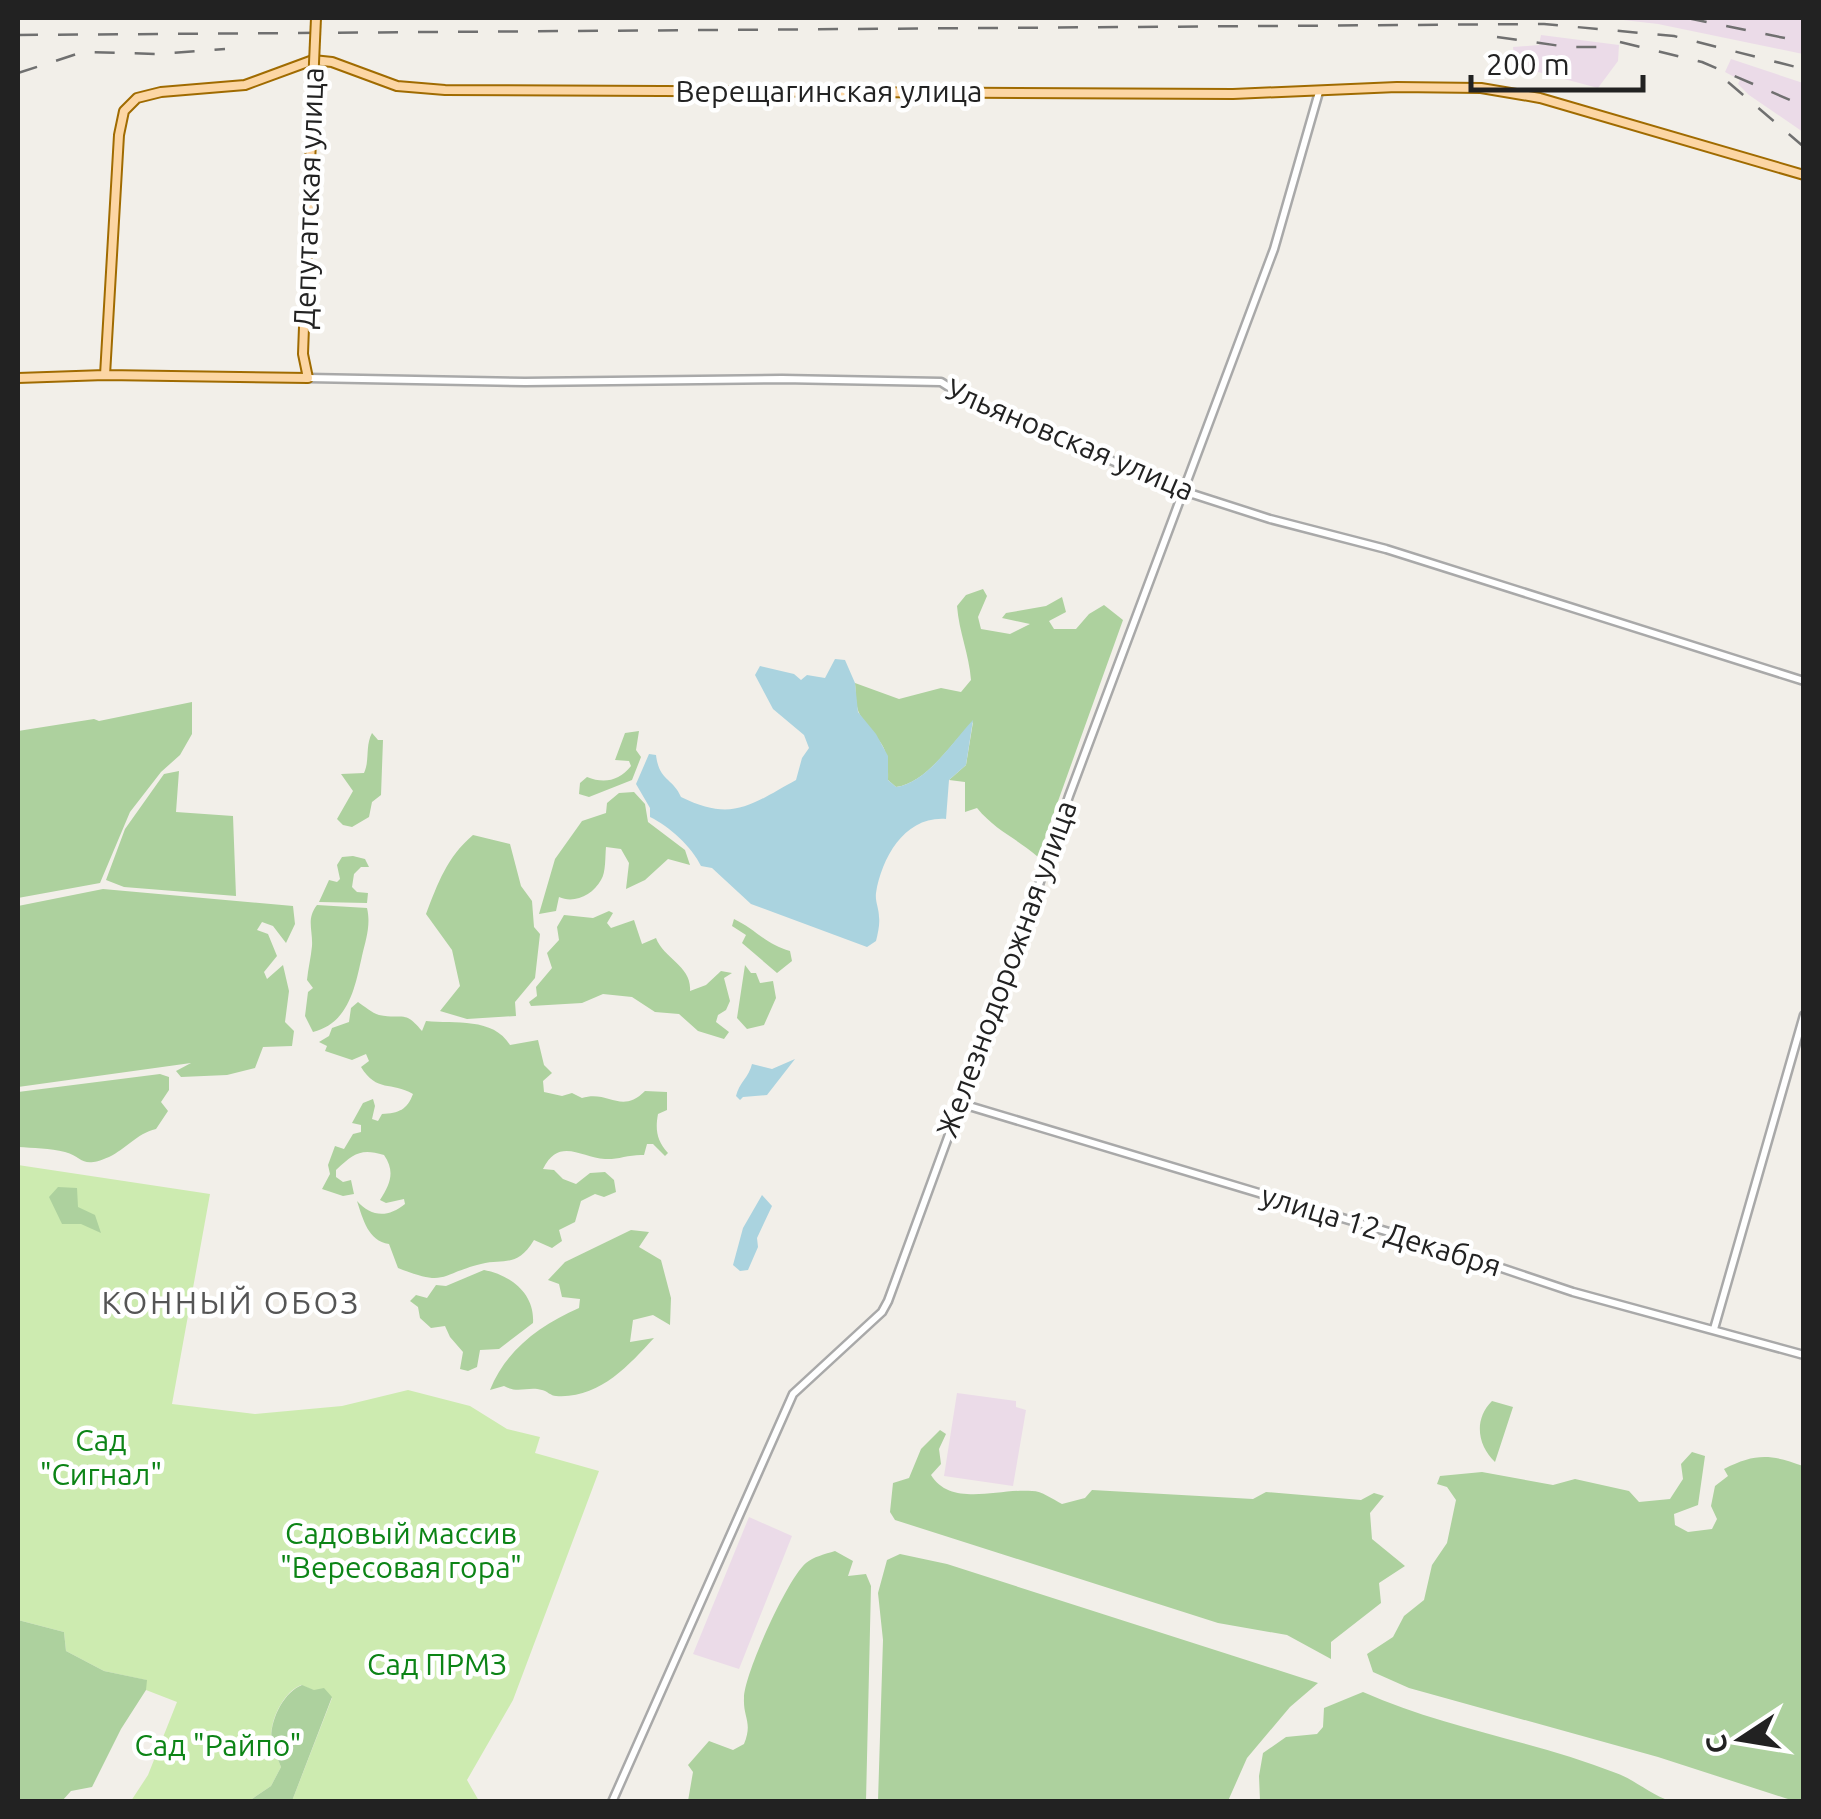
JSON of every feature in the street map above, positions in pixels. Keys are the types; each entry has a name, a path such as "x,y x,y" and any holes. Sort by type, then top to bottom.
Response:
{"main road":[{"name":"Депутатская улица","path":"308,378 303,354 316,18"},
{"name":"Верещагинская улица","path":"105,375 121,121 128,104 146,94 245,85 292,66 321,60 398,86 428,90 1216,94 1397,87 1510,92 1804,175"},
{"path":"18,378 308,378"}],"street":[{"name":"Железнодорожная улица","path":"612,1802 792,1394 882,1312 888,1301 1274,250 1319,92"},
{"name":"Ульяновская улица","path":"308,378 941,382 971,401 1183,491 1270,520 1386,549 1804,681"},
{"path":"1714,1329 1804,1014"},
{"name":"улица 12 Декабря","path":"959,1104 1442,1248 1573,1292 1804,1356"}],"shaded area":[{"path":"1606,18 1803,18 1803,54 1658,24"},
{"path":"1541,35 1619,45 1618,61 1598,88 1515,64 1513,47 1539,45"},
{"path":"1731,59 1803,83 1803,132 1749,95 1738,84 1740,80 1725,72"},
{"path":"957,1393 1016,1401 1016,1407 1026,1410 1013,1486 944,1476"},
{"path":"749,1517 792,1536 739,1669 693,1654"}],"green space":[{"path":"983,589 987,596 978,617 981,629 1010,634 1030,624 1002,618 1006,613 1046,606 1062,597 1066,612 1049,621 1054,629 1076,629 1104,605 1123,620 1038,857 977,808 965,812 965,782 949,780 966,765 973,722 928,770 896,787 888,780 881,743 857,708 855,683 899,699 941,688 961,692 971,680 957,606 966,595"},
{"path":"192,702 192,734 180,755 161,772 130,812 100,883 18,898 18,731 99,721"},
{"path":"639,731 636,750 641,757 632,780 589,797 579,794 580,783 587,777 611,780 631,766 629,761 615,760 625,733"},
{"path":"372,733 383,740 381,795 372,802 369,817 352,827 343,825 337,819 353,791 341,774 364,773"},
{"path":"179,771 176,812 233,816 236,896 124,887 106,880 125,829 164,774"},
{"path":"634,792 645,804 648,822 685,850 690,865 668,859 645,880 626,889 629,863 621,849 606,847 604,873 593,890 577,899 559,897 556,911 539,914 555,859 582,821 606,813 607,803 619,793"},
{"path":"473,835 510,844 521,886 532,901 534,927 540,934 535,978 515,1002 516,1016 467,1019 440,1011 460,986 452,950 426,914 450,861"},
{"path":"342,857 365,859 369,867 361,867 354,874 352,887 368,893 367,903 319,902 329,880 340,879 337,865"},
{"path":"103,889 293,906 295,924 286,943 273,926 262,922 257,930 268,934 277,956 264,972 267,979 283,965 289,991 285,1022 294,1031 292,1046 263,1047 255,1068 227,1075 181,1077 176,1071 191,1063 18,1087 18,906"},
{"path":"317,905 367,908 368,920 348,1002 335,1021 313,1032 305,1016 308,992 313,988 307,980 311,920"},
{"path":"613,913 607,923 611,928 634,920 642,944 656,938 687,975 690,991 706,985 721,971 732,973 724,978 730,1001 716,1022 729,1032 724,1039 698,1031 679,1014 655,1012 632,997 603,994 582,1003 531,1006 529,1002 537,996 536,987 552,968 547,953 559,940 557,927 564,915 593,918"},
{"path":"734,919 790,951 792,961 777,973 742,943 746,935 732,926"},
{"path":"745,965 756,973 760,983 773,981 776,998 764,1025 747,1029 737,1018"},
{"path":"358,1002 379,1015 407,1018 422,1031 426,1021 461,1023 494,1030 510,1045 538,1040 544,1065 552,1073 543,1081 544,1092 622,1102 645,1091 667,1092 667,1110 658,1114 657,1125 659,1140 668,1153 665,1156 653,1144 647,1144 644,1155 614,1159 571,1151 556,1153 543,1169 554,1170 576,1184 590,1173 605,1172 614,1180 616,1192 604,1197 595,1194 581,1201 575,1222 559,1230 562,1241 552,1248 534,1240 516,1258 441,1277 425,1277 398,1268 389,1244 376,1239 367,1228 357,1201 380,1214 405,1204 404,1199 386,1203 380,1200 390,1177 384,1155 358,1154 336,1170 336,1177 343,1182 351,1180 354,1194 343,1196 322,1189 330,1174 328,1165 335,1146 344,1149 353,1134 361,1132 361,1125 352,1123 363,1103 373,1099 372,1119 378,1121 382,1114 405,1107 413,1094 379,1084 367,1075 361,1067 369,1061 366,1054 352,1060 325,1051 327,1046 319,1042 329,1036 332,1028 349,1022 351,1008"},
{"path":"160,1074 169,1077 169,1090 161,1102 168,1111 156,1129 109,1157 88,1162 59,1151 18,1147 18,1092"},
{"name":"Садовый массив \"Вересовая гора\"","path":"18,1165 210,1194 172,1404 255,1414 342,1406 408,1390 470,1406 507,1429 540,1437 535,1453 599,1471 513,1700 467,1780 479,1801 292,1801 332,1698 301,1685 288,1694 275,1717 271,1734 281,1767 271,1786 249,1801 131,1801 148,1775 177,1702 146,1690 146,1680 104,1671 66,1651 64,1632 18,1620"},
{"path":"58,1187 77,1188 78,1207 95,1215 101,1233 81,1224 62,1224 49,1197"},
{"path":"631,1230 649,1232 639,1247 661,1260 671,1298 670,1325 653,1315 633,1320 630,1342 654,1338 611,1379 586,1392 556,1396 537,1389 504,1386 490,1390 505,1363 526,1340 579,1308 580,1299 562,1297 559,1284 548,1280 565,1262"},
{"path":"484,1270 503,1276 519,1288 530,1303 533,1323 499,1349 480,1350 477,1367 468,1371 460,1369 463,1352 445,1326 431,1328 410,1301 416,1295 427,1298 436,1285 446,1286"},
{"path":"1492,1401 1513,1407 1495,1462 1480,1433 1482,1416"},
{"path":"940,1430 946,1434 939,1449 941,1464 931,1475 940,1485 963,1494 1036,1491 1062,1504 1085,1498 1092,1490 1253,1499 1266,1492 1361,1500 1374,1493 1384,1496 1370,1513 1372,1539 1405,1566 1379,1583 1381,1603 1331,1642 1331,1659 1287,1635 1218,1623 895,1520 890,1512 893,1483 909,1478 921,1449"},
{"path":"1692,1452 1705,1456 1698,1505 1674,1514 1675,1525 1688,1532 1712,1529 1717,1519 1711,1506 1715,1486 1728,1476 1724,1469 1763,1457 1803,1466 1803,1801 1409,1688 1373,1672 1367,1654 1393,1637 1404,1616 1424,1600 1432,1565 1447,1543 1456,1500 1447,1487 1437,1484 1440,1476 1482,1472 1553,1485 1575,1479 1629,1491 1639,1502 1670,1499 1683,1479 1681,1464"},
{"path":"835,1551 853,1561 848,1576 866,1574 871,1586 866,1801 688,1801 693,1772 688,1765 709,1741 733,1750 744,1744 748,1730 746,1686 788,1588 806,1563"},
{"path":"900,1554 947,1564 1318,1683 1290,1707 1247,1758 1228,1801 878,1801 883,1640 878,1593 887,1560"},
{"path":"18,1620 64,1632 66,1651 104,1671 147,1680 146,1690 92,1787 71,1791 62,1801 18,1801"},
{"path":"302,1685 314,1690 324,1688 332,1697 292,1801 249,1801 271,1786 281,1767 272,1743 272,1727 283,1701"},
{"path":"1363,1692 1425,1715 1585,1762 1671,1801 1260,1801 1263,1753 1286,1737 1317,1734 1323,1727 1324,1708"}],"water":[{"path":"835,659 845,660 855,683 858,712 888,756 888,780 896,787 928,770 973,720 966,765 949,780 946,819 919,824 890,853 876,893 876,941 867,947 751,904 712,868 701,866 679,838 650,817 650,808 636,784 649,754 656,755 660,770 681,797 714,809 740,808 796,780 809,748 804,735 773,709 755,675 760,666 794,674 801,680 807,675 825,678"},
{"path":"795,1059 767,1095 740,1100 736,1096 752,1064 772,1069"},
{"path":"762,1195 772,1206 748,1270 740,1271 733,1265 743,1228"}],"railway":[{"path":"1687,18 1804,42"},
{"path":"1799,18 1804,19"},
{"path":"18,35 1544,24 1674,36 1804,69"},
{"path":"1497,37 1568,47 1602,47"},
{"path":"1620,42 1702,62 1804,106"},
{"path":"18,73 83,52 159,54 225,49"},
{"path":"1728,82 1804,147"}],"district":[{"name":"КОННЫЙ ОБОЗ","path":"231,1303"}],"park label":[{"name":"Сад \"Сигнал\"","path":"101,1458"},
{"name":"Сад ПРМЗ","path":"437,1665"},
{"name":"Сад \"Райпо\"","path":"218,1746"}]}
